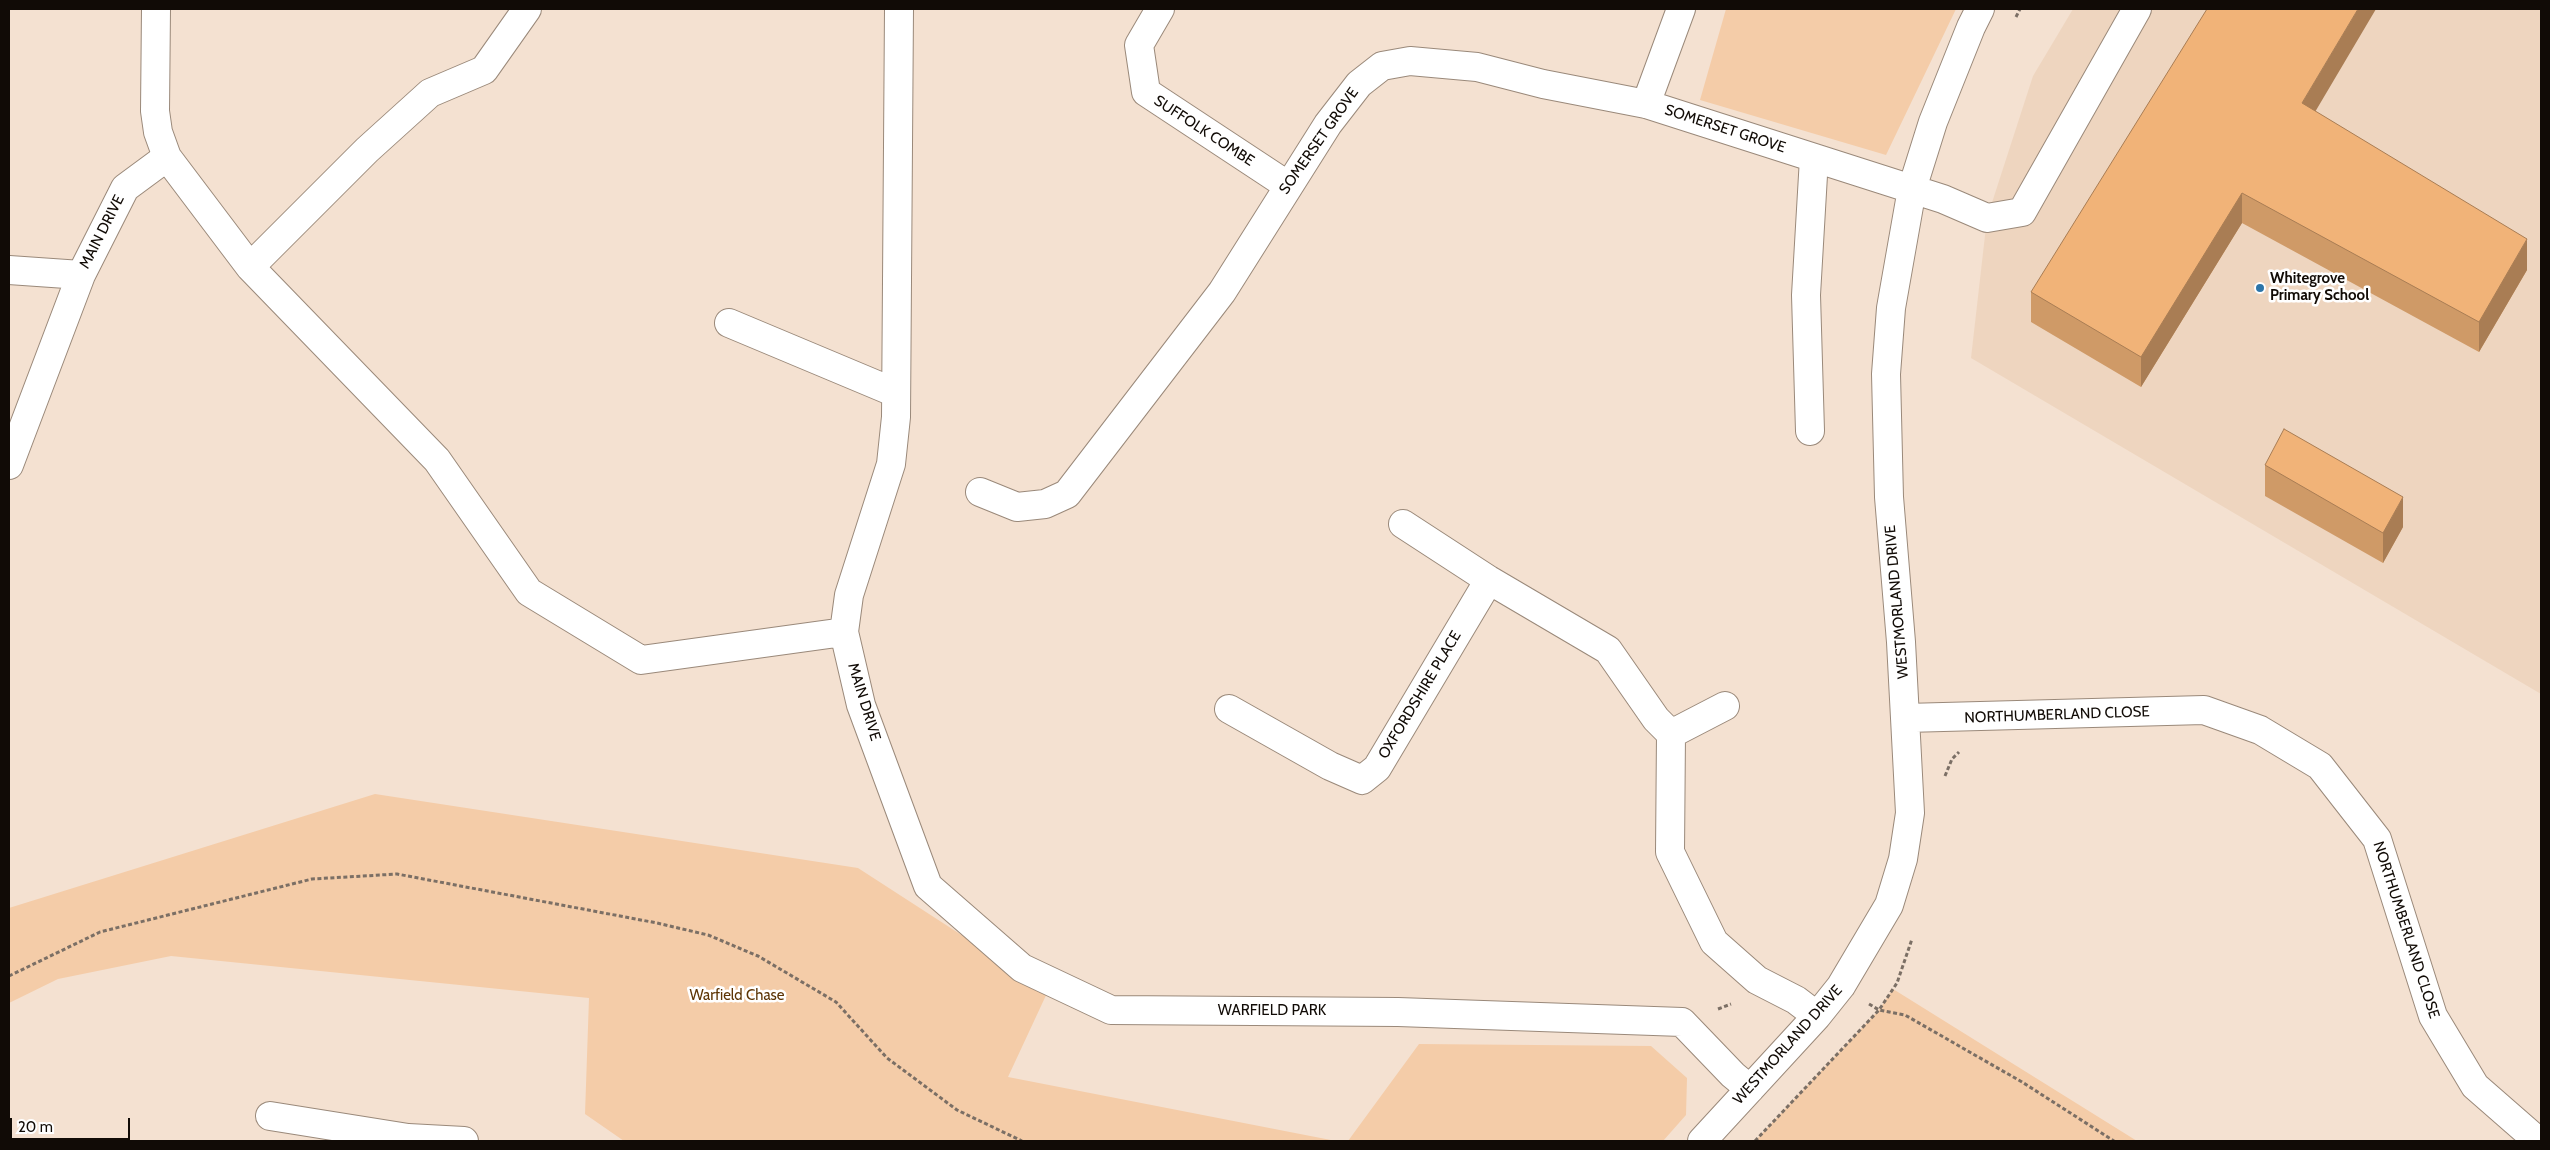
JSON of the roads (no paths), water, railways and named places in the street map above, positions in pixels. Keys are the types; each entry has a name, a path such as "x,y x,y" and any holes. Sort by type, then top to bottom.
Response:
{"street":[{"path":"156,9 155,111 158,132 167,157 250,267 437,460 529,592 641,660 844,632 849,595 891,464 896,393 899,9"},
{"path":"250,267 367,150 430,93 484,70 527,9"},
{"name":"SUFFOLK COMBE","path":"1160,9 1139,45 1146,92 1287,185"},
{"path":"1646,104 1680,9"},
{"name":"WESTMORLAND DRIVE","path":"1702,1141 1817,1016 1841,986 1859,959 1892,896 1903,858 1910,813 1906,718 1889,497 1886,374 1891,308 1912,189 1933,122 1971,26 1980,9"},
{"name":"SOMERSET GROVE","path":"980,492 1017,507 1045,504 1067,494 1222,292 1287,185 1328,124 1359,84 1382,66 1410,62 1477,67 1543,84 1646,104 1943,199 1987,218 2022,212 2137,9"},
{"name":"MAIN DRIVE","path":"9,465 81,276 124,188 167,157"},
{"path":"1810,431 1806,295 1814,158"},
{"path":"9,270 81,276"},
{"path":"729,322 896,393"},
{"path":"1403,524 1489,580 1608,650 1656,718 1671,734 1670,852 1714,942 1758,980 1796,1000 1817,1016"},
{"name":"OXFORDSHIRE PLACE","path":"1229,709 1330,766 1362,780 1377,768 1489,580"},
{"name":"MAIN DRIVE","path":"844,632 861,705 886,772"},
{"path":"1671,734 1725,706"},
{"name":"NORTHUMBERLAND CLOSE","path":"1906,718 2204,710 2260,730 2320,766 2377,839 2433,1016 2475,1086 2538,1141"},
{"name":"WARFIELD PARK","path":"886,772 928,886 1022,968 1110,1010 1398,1012 1682,1022 1733,1075 1750,1088"},
{"path":"270,1116 408,1138 464,1141"}],"place":[{"name":"Whitegrove Primary School","path":"2260,288"}],"park label":[{"name":"Warfield Chase","path":"737,996"}]}
